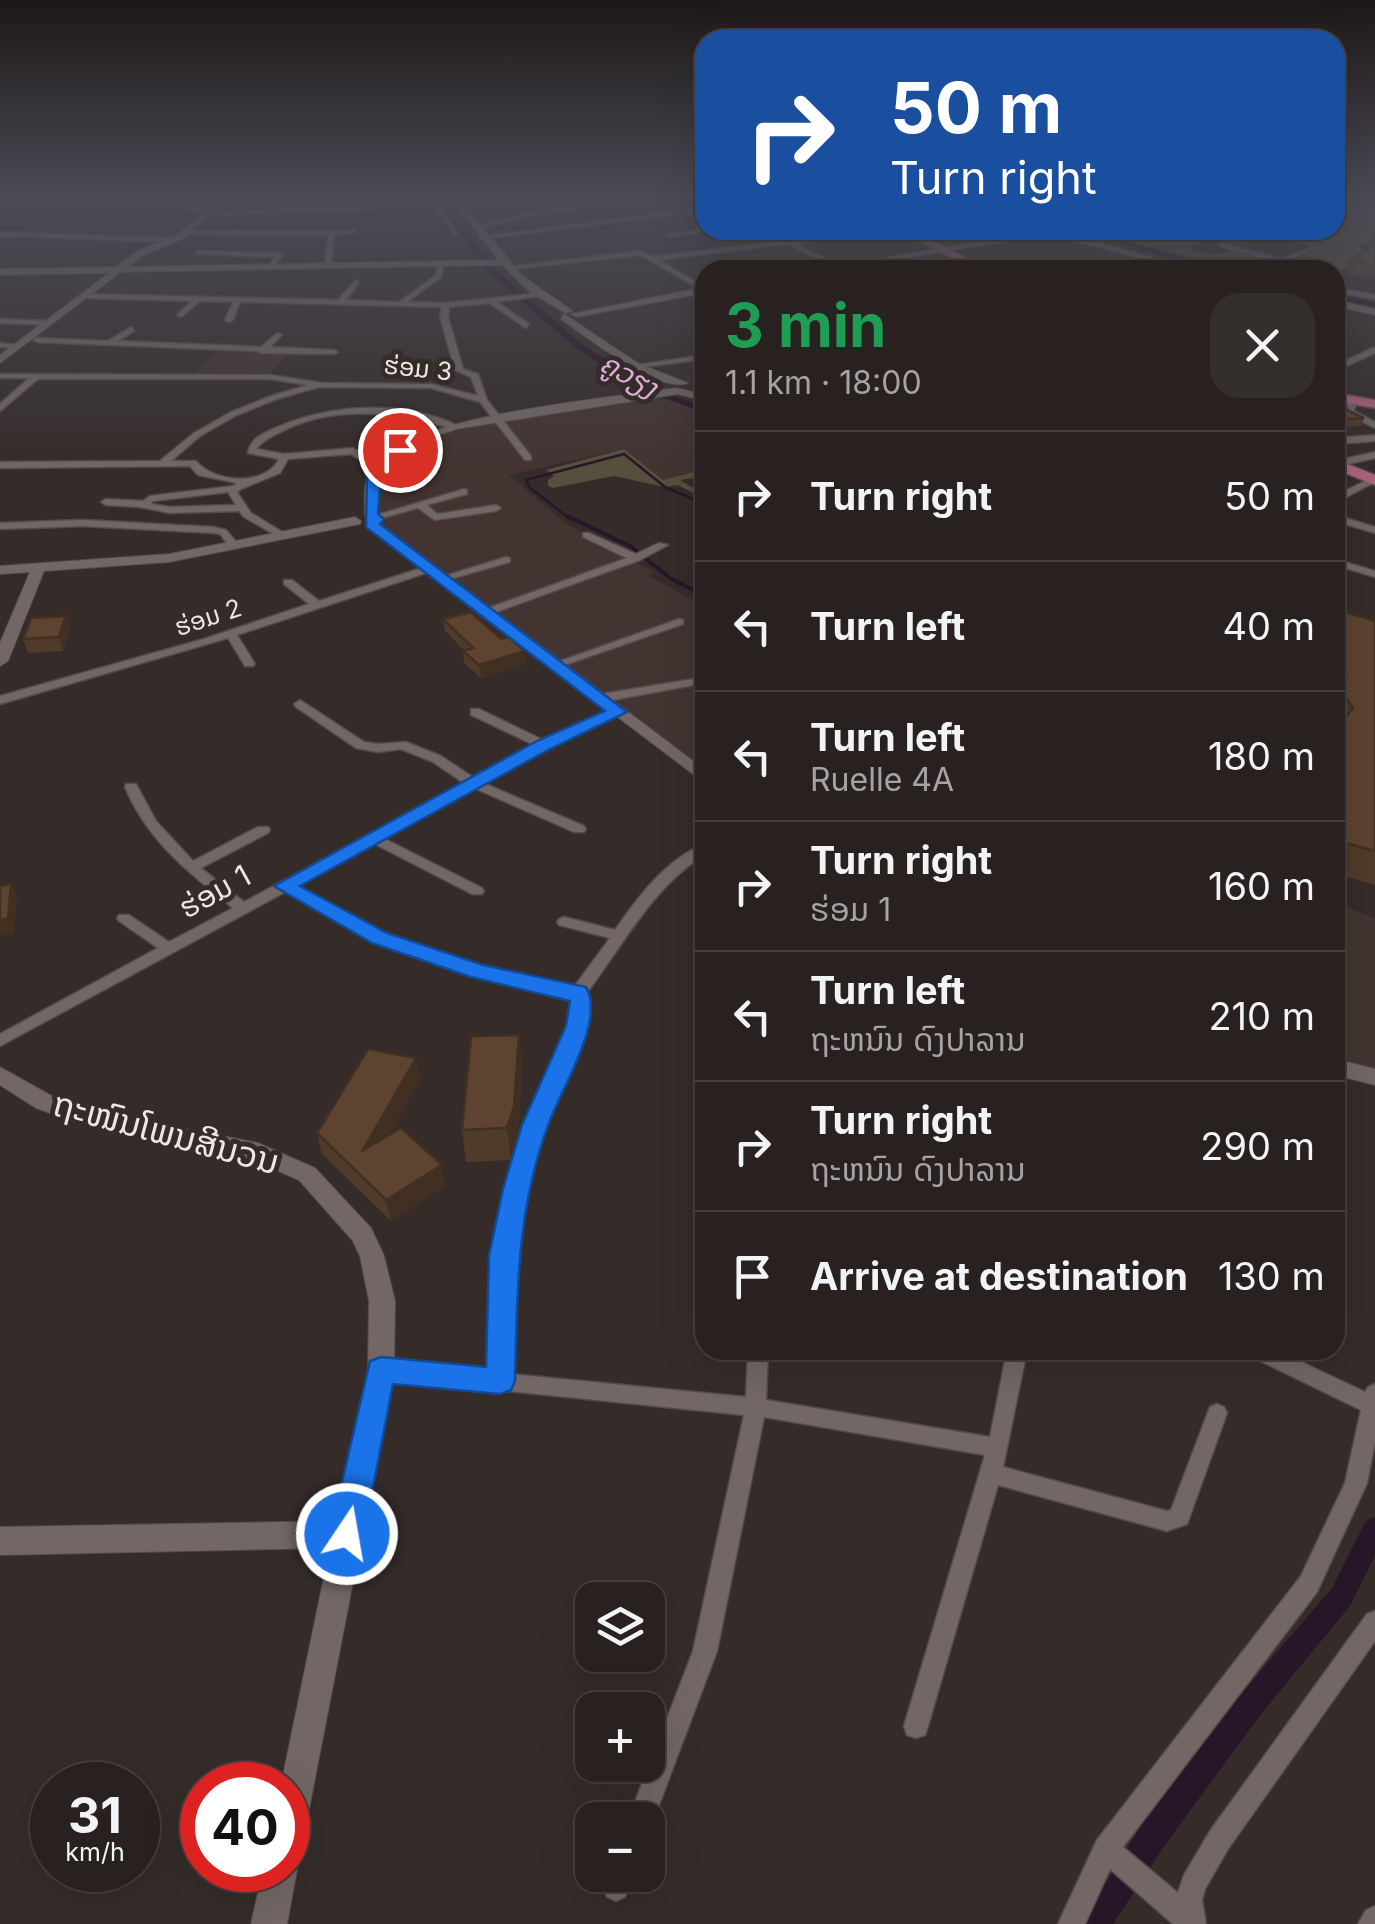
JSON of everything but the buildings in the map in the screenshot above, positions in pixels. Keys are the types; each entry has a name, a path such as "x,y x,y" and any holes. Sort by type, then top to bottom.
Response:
{"main road":[{"path":"1345,398 1375,404"},
{"path":"1345,468 1374,480"}],"street":[{"path":"0,360 94,288"},
{"path":"148,298 162,288"},
{"path":"340,302 351,288"},
{"path":"400,304 423,288"},
{"path":"531,288 636,366 674,388 695,393"},
{"path":"568,314 695,292"},
{"path":"1345,292 1375,297"},
{"path":"83,296 446,305 539,295"},
{"path":"181,315 197,300"},
{"path":"229,320 237,300"},
{"path":"491,301 526,326"},
{"path":"446,305 444,317 459,370 475,376 483,400"},
{"path":"1345,306 1375,312"},
{"path":"0,321 49,323"},
{"path":"110,343 132,329"},
{"path":"261,351 278,335"},
{"path":"36,340 334,352"},
{"path":"0,345 18,346"},
{"path":"665,356 695,351"},
{"path":"1345,364 1374,351"},
{"path":"270,377 293,352"},
{"path":"636,366 695,357"},
{"path":"685,359 695,364"},
{"path":"0,376 270,377 323,385"},
{"path":"0,408 35,377"},
{"path":"164,462 193,436 250,406 323,385"},
{"name":"ຮ່ອມ 3","path":"323,385 431,386 483,400 528,458"},
{"path":"368,520 374,471 426,436 454,426 648,396 674,388"},
{"path":"1345,401 1353,406 1349,412 1375,425"},
{"path":"385,460 353,452 284,457 256,454 251,447 291,423 326,412 366,408 454,426"},
{"path":"1345,440 1375,438"},
{"path":"1345,462 1375,454"},
{"path":"144,504 154,498 232,489 280,469 284,457"},
{"path":"0,465 193,463 202,472 244,482"},
{"path":"1345,495 1374,480"},
{"path":"232,489 239,508"},
{"path":"0,570 169,558 368,520 464,492"},
{"path":"106,502 170,510 239,508 281,536"},
{"path":"420,505 435,517 496,508"},
{"path":"368,520 484,613 695,767"},
{"path":"1345,521 1375,530"},
{"path":"0,526 111,524 214,530 223,532 234,545"},
{"path":"586,535 637,557"},
{"path":"484,613 663,545"},
{"name":"ຮ່ອມ 2","path":"0,700 317,605 434,574 506,560"},
{"path":"1345,565 1375,574"},
{"path":"0,661 39,567"},
{"path":"288,582 317,605"},
{"path":"554,665 679,622"},
{"path":"230,634 249,664"},
{"path":"602,698 695,682"},
{"path":"300,704 360,744 378,748 402,746 438,759 472,783 579,830"},
{"path":"475,712 543,745"},
{"name":"ຮ່ອມ 1","path":"0,1041 543,745 618,712"},
{"path":"131,786 139,811 191,868 243,908"},
{"path":"191,868 263,830"},
{"path":"373,838 476,891"},
{"path":"578,992 616,935 665,874 695,854"},
{"path":"284,886 380,938 479,972 578,992"},
{"path":"124,918 169,949"},
{"path":"564,922 616,935"},
{"path":"500,1381 504,1256 516,1189 535,1125 578,1026 582,1001 578,992"},
{"path":"1345,1070 1375,1077"},
{"name":"ຖະໜົນໂພນສີນວນ","path":"4,1082 83,1117 258,1152 307,1174 362,1234 372,1256 382,1301 381,1370 302,1762"},
{"path":"648,1802 705,1651 756,1407 758,1360"},
{"path":"916,1726 998,1448 1015,1360"},
{"path":"1071,1924 1113,1855 1309,1584 1356,1482 1374,1399 1281,1360"},
{"path":"381,1370 756,1407 998,1448"},
{"path":"990,1473 1167,1521 1179,1517 1217,1413"},
{"path":"0,1541 347,1534"},
{"path":"1193,1924 1189,1900 1193,1884 1219,1840 1375,1622"},
{"path":"1113,1855 1193,1924"},
{"path":"269,1924 276,1892"}],"shaded area":[{"path":"217,350 290,353 267,375 195,374"},
{"path":"654,397 695,410 695,472 663,480 624,449 509,475 564,522 653,572 648,576 695,601 695,773 396,544 375,518 372,479 389,456 454,426"},
{"path":"624,449 663,480 695,472 695,478 680,480 695,489 695,494 678,485 665,487 614,476 553,488 548,486 548,480 554,476 546,470"},
{"path":"1345,907 1375,918 1375,1073 1345,1069"}],"waterway":[{"name":"ຄູວຽງ","path":"512,288 580,347 642,387 695,406"},
{"path":"1345,299 1375,305"},
{"path":"570,519 529,487 526,480 624,454 665,487 695,500"},
{"path":"567,516 630,546 670,578 695,591"},
{"path":"1095,1924 1154,1834 1251,1704 1341,1597 1375,1529"}],"route":[{"path":"347,1534 381,1370 500,1381 504,1256 516,1189 535,1125 578,1026 582,1001 578,992 479,972 380,938 284,886 543,745 618,712 371,524 377,519 371,516 374,471 400,450"}]}
